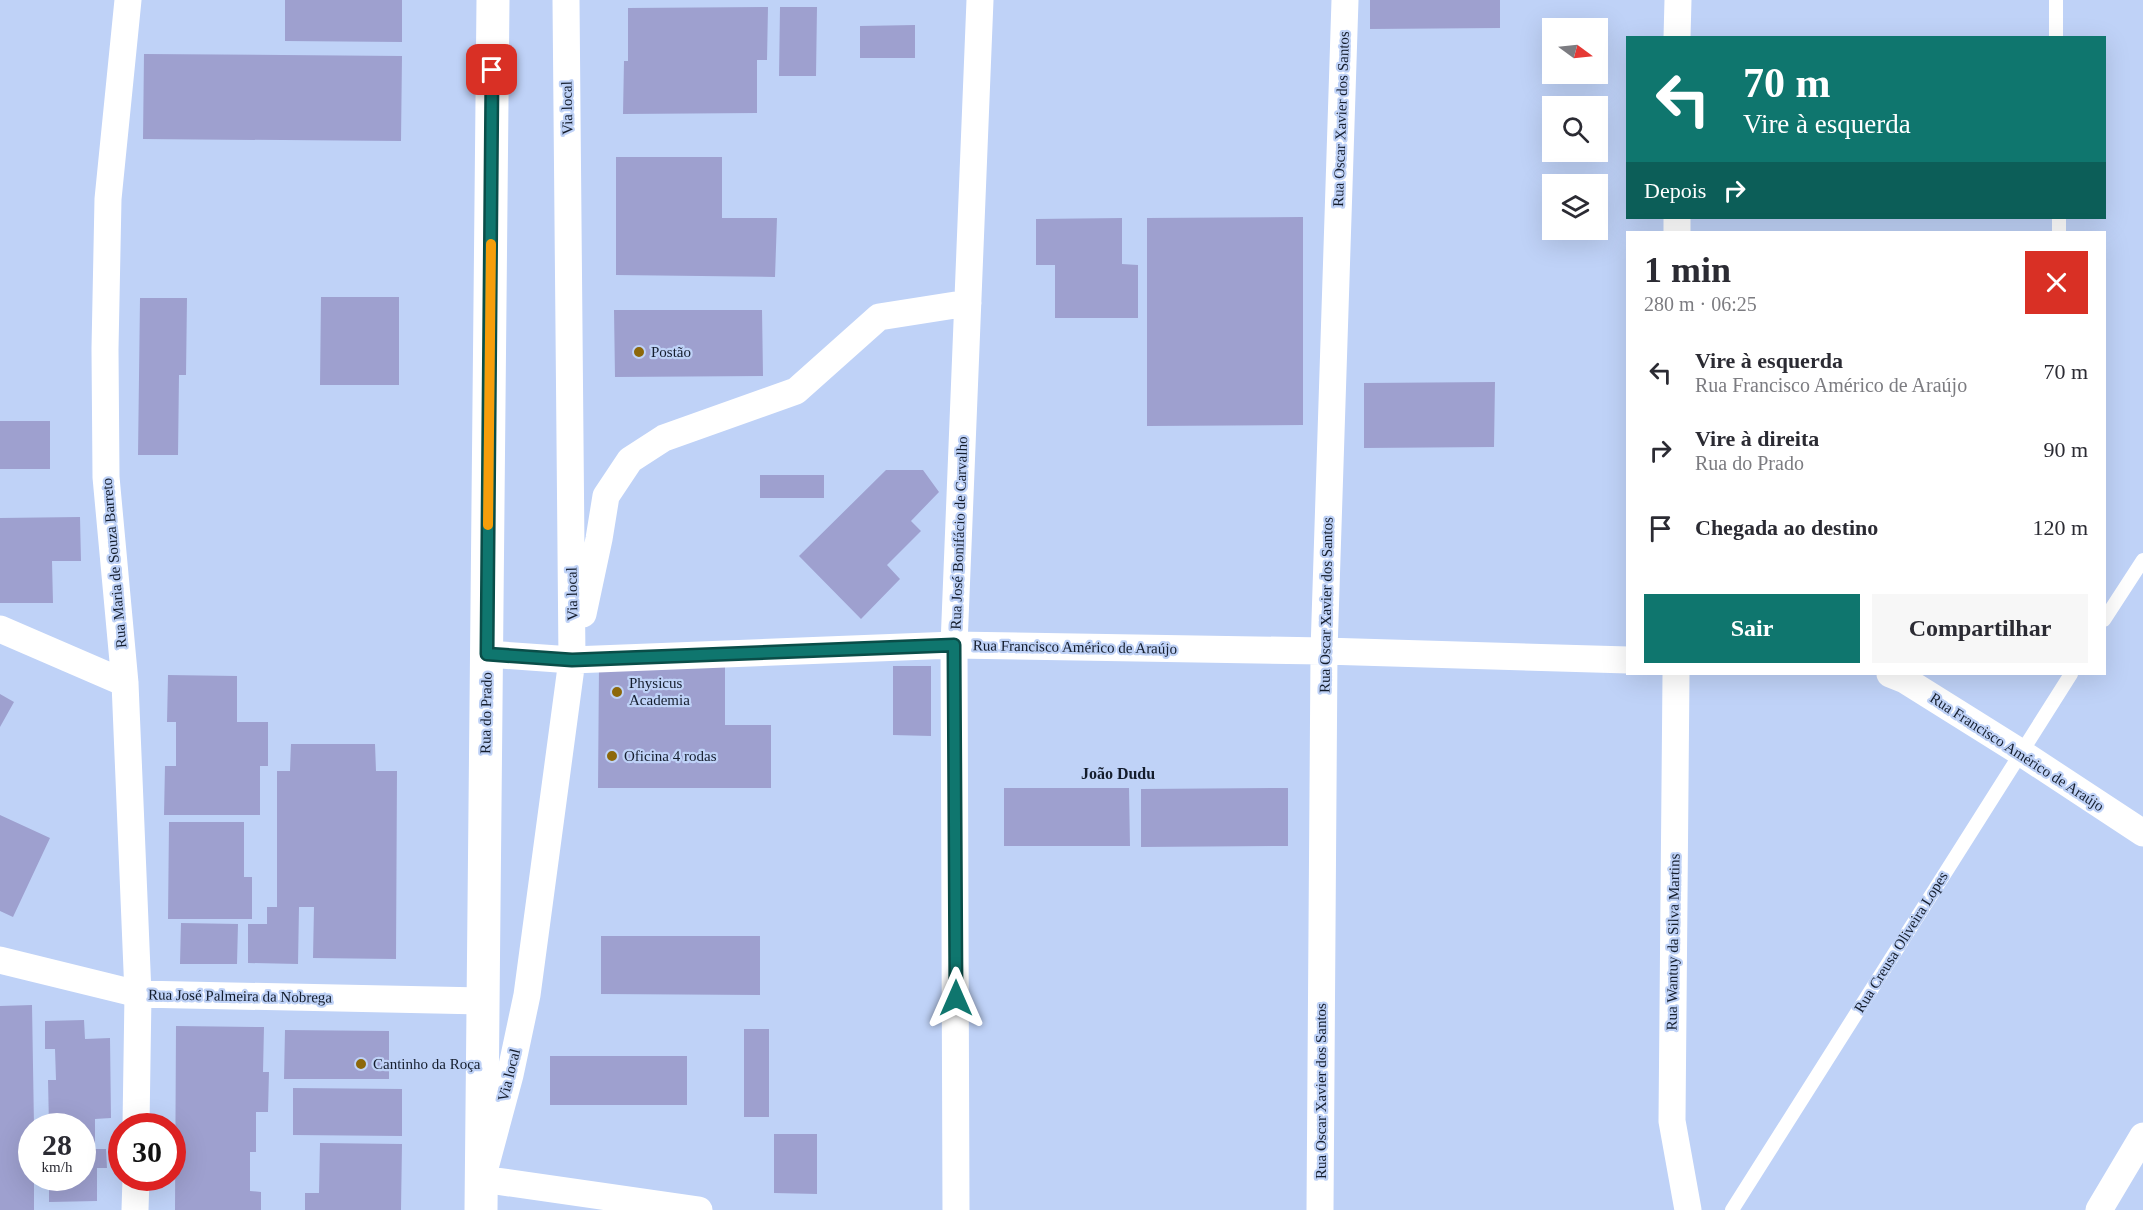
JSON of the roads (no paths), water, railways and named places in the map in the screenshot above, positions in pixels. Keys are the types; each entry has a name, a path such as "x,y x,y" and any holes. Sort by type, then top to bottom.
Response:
{"main road":[{"name":"Rua do Prado","path":"482,1194 493,0"}],"street":[{"name":"Rua Maria de Souza Barreto","path":"128,0 108,199 105,349 106,477 125,683 138,994 136,1113"},
{"name":"Via local","path":"482,1194 527,995 572,660 566,0"},
{"name":"Rua José Bonifácio de Carvalho","path":"956,1210 954,645 980,0"},
{"name":"Rua Oscar Xavier dos Santos","path":"1320,1210 1324,651 1345,0"},
{"path":"1677,36 1678,0"},
{"path":"572,660 599,539 606,496 630,460 664,438 796,391 879,317 968,303"},
{"path":"0,629 125,683"},
{"name":"Rua Francisco Américo de Araújo","path":"487,654 572,660 954,645 1324,651 1626,660"},
{"name":"Rua Wantuy da Silva Martins","path":"1676,675 1671,1121 1688,1210"},
{"name":"Rua Francisco Américo de Araújo","path":"1892,675 1905,680 2020,752 2143,833"},
{"name":"Rua José Palmeira da Nobrega","path":"0,960 138,994 483,1001"},
{"path":"2099,1210 2143,1136"},
{"path":"135,1210 136,1191"},
{"path":"482,1194 699,1210"}],"lane":[{"path":"2056,0 2056,36"},
{"path":"2106,617 2143,560"},
{"name":"Rua Creusa Oliveira Lopes","path":"1732,1210 2068,676"}],"place":[{"name":"Postão","path":"639,352"},
{"name":"Physicus Academia","path":"617,692"},
{"name":"Oficina 4 rodas","path":"612,756"},
{"name":"Cantinho da Roça","path":"361,1064"}],"district":[{"name":"João Dudu","path":"1118,773"}]}
